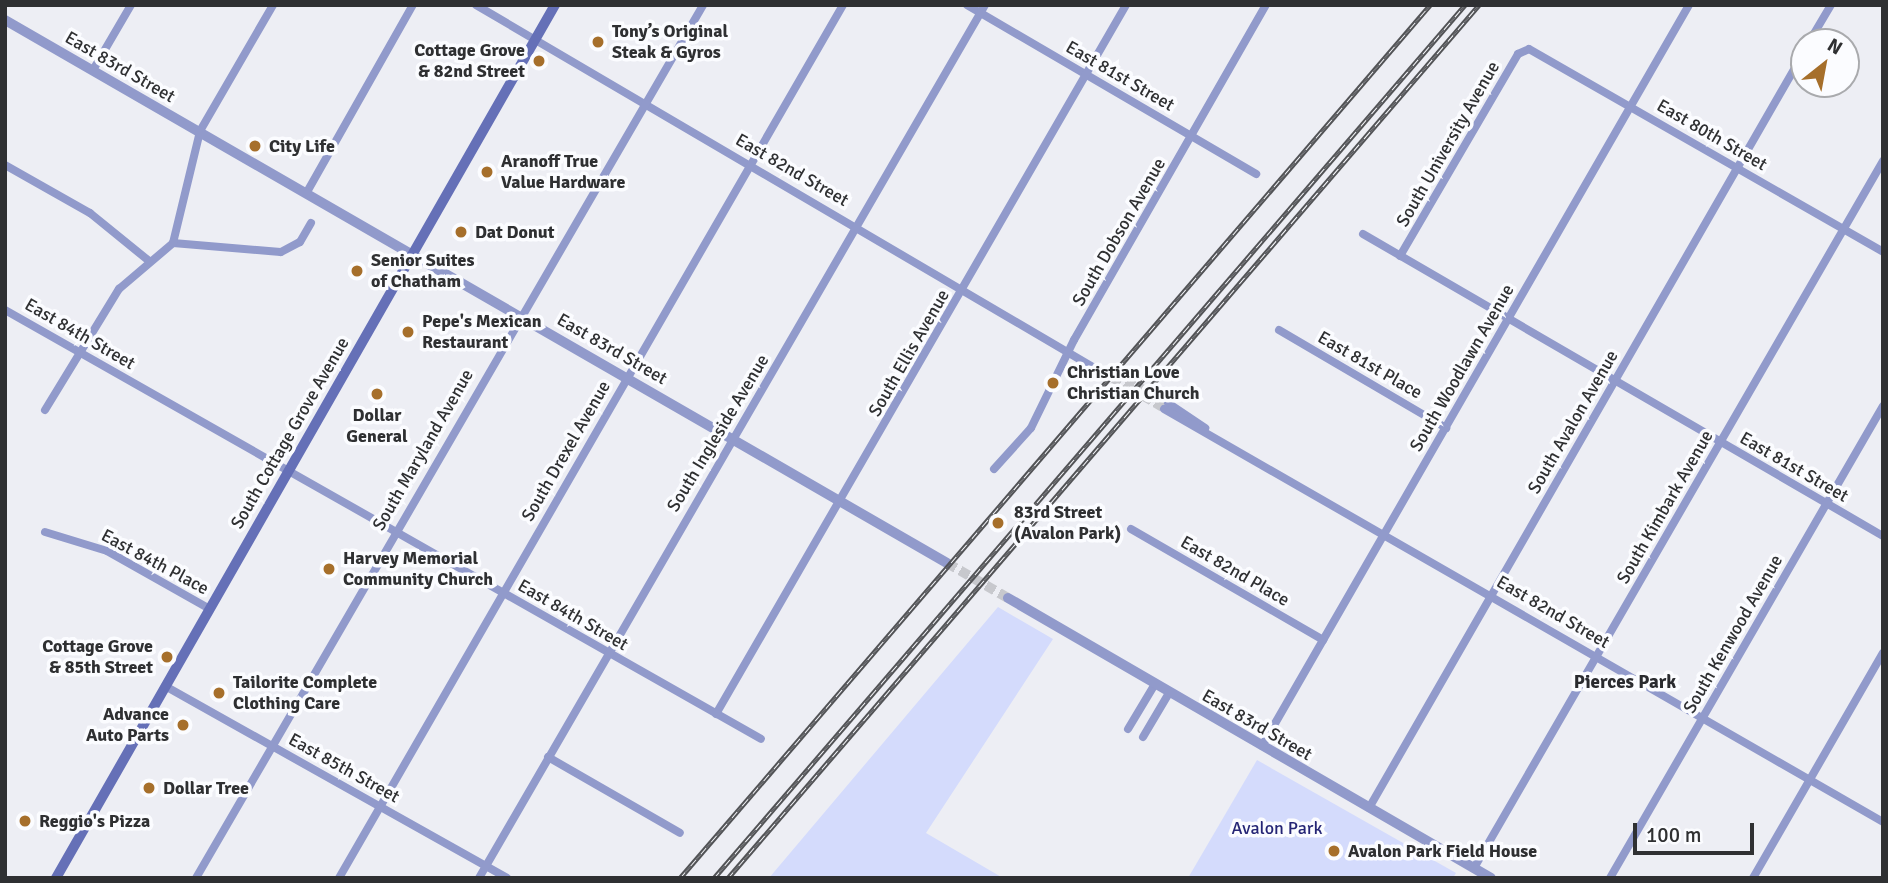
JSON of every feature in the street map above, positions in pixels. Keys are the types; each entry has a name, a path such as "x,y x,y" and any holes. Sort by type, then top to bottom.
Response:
{"main road":[{"name":"South Cottage Grove Avenue","path":"56,878 555,5"}],"street":[{"path":"93,70 131,5"},
{"path":"45,410 78,351 119,289 173,243 200,131 273,5"},
{"path":"307,192 413,5"},
{"name":"East 82nd Street","path":"475,5 1105,371"},
{"name":"South Maryland Avenue","path":"196,878 395,531 703,5"},
{"name":"South Drexel Avenue","path":"339,878 843,5"},
{"name":"East 81st Street","path":"967,5 982,9 1087,75 1256,174"},
{"name":"South Ellis Avenue","path":"716,714 1126,5"},
{"name":"South Dobson Avenue","path":"994,469 1031,428 1266,5"},
{"name":"South Woodlawn Avenue","path":"1262,746 1689,5"},
{"path":"1818,28 1830,5"},
{"name":"South Ingleside Avenue","path":"479,878 982,9"},
{"name":"East 83rd Street","path":"5,20 523,315 947,562"},
{"name":"East 80th Street","path":"1523,49 1631,106 1883,252"},
{"name":"South University Avenue","path":"1400,256 1523,49"},
{"name":"South Avalon Avenue","path":"1369,808 1790,75"},
{"name":"South Kimbark Avenue","path":"1474,868 1883,161"},
{"path":"5,165 90,213 149,261"},
{"path":"173,243 281,252 300,242 311,222"},
{"name":"East 81st Street","path":"1363,234 1883,536"},
{"name":"East 84th Street","path":"5,310 761,739"},
{"name":"East 81st Place","path":"1279,330 1446,428"},
{"name":"East 82nd Street","path":"1166,406 1883,822"},
{"name":"South Kenwood Avenue","path":"1610,878 1883,406"},
{"name":"East 82nd Place","path":"1131,529 1323,640"},
{"name":"East 84th Place","path":"45,532 107,551 210,609"},
{"name":"East 83rd Street","path":"1009,598 1491,878"},
{"path":"1753,878 1883,653"},
{"path":"1128,729 1154,684"},
{"name":"East 85th Street","path":"165,686 507,878"},
{"path":"1143,737 1169,693"},
{"path":"548,757 680,833"}],"green space":[{"path":"998,607 1053,639 926,833 1003,878 769,878"},
{"name":"Avalon Park","path":"1257,760 1456,873 1453,878 1188,878"}],"tunnel":[{"path":"1107,368 1168,403"},
{"path":"1103,373 1164,409"},
{"path":"947,563 1008,598"}],"railway":[{"path":"680,878 1430,5"},
{"path":"714,878 1465,5"},
{"path":"728,878 1479,5"}],"place":[{"name":"Tony’s Original Steak & Gyros","path":"598,42"},
{"name":"Cottage Grove & 82nd Street","path":"539,61"},
{"name":"City Life","path":"255,146"},
{"name":"Aranoff True Value Hardware","path":"487,172"},
{"name":"Dat Donut","path":"461,232"},
{"name":"Senior Suites of Chatham","path":"357,271"},
{"name":"Pepe's Mexican Restaurant","path":"408,332"},
{"name":"Christian Love Christian Church","path":"1053,383"},
{"name":"Dollar General","path":"377,394"},
{"name":"83rd Street (Avalon Park)","path":"998,523"},
{"name":"Harvey Memorial Community Church","path":"329,569"},
{"name":"Cottage Grove & 85th Street","path":"167,657"},
{"name":"Tailorite Complete Clothing Care","path":"219,693"},
{"name":"Advance Auto Parts","path":"183,725"},
{"name":"Dollar Tree","path":"149,788"},
{"name":"Reggio's Pizza","path":"25,821"},
{"name":"Avalon Park Field House","path":"1334,851"}],"district":[{"name":"Pierces Park","path":"1625,683"}]}
